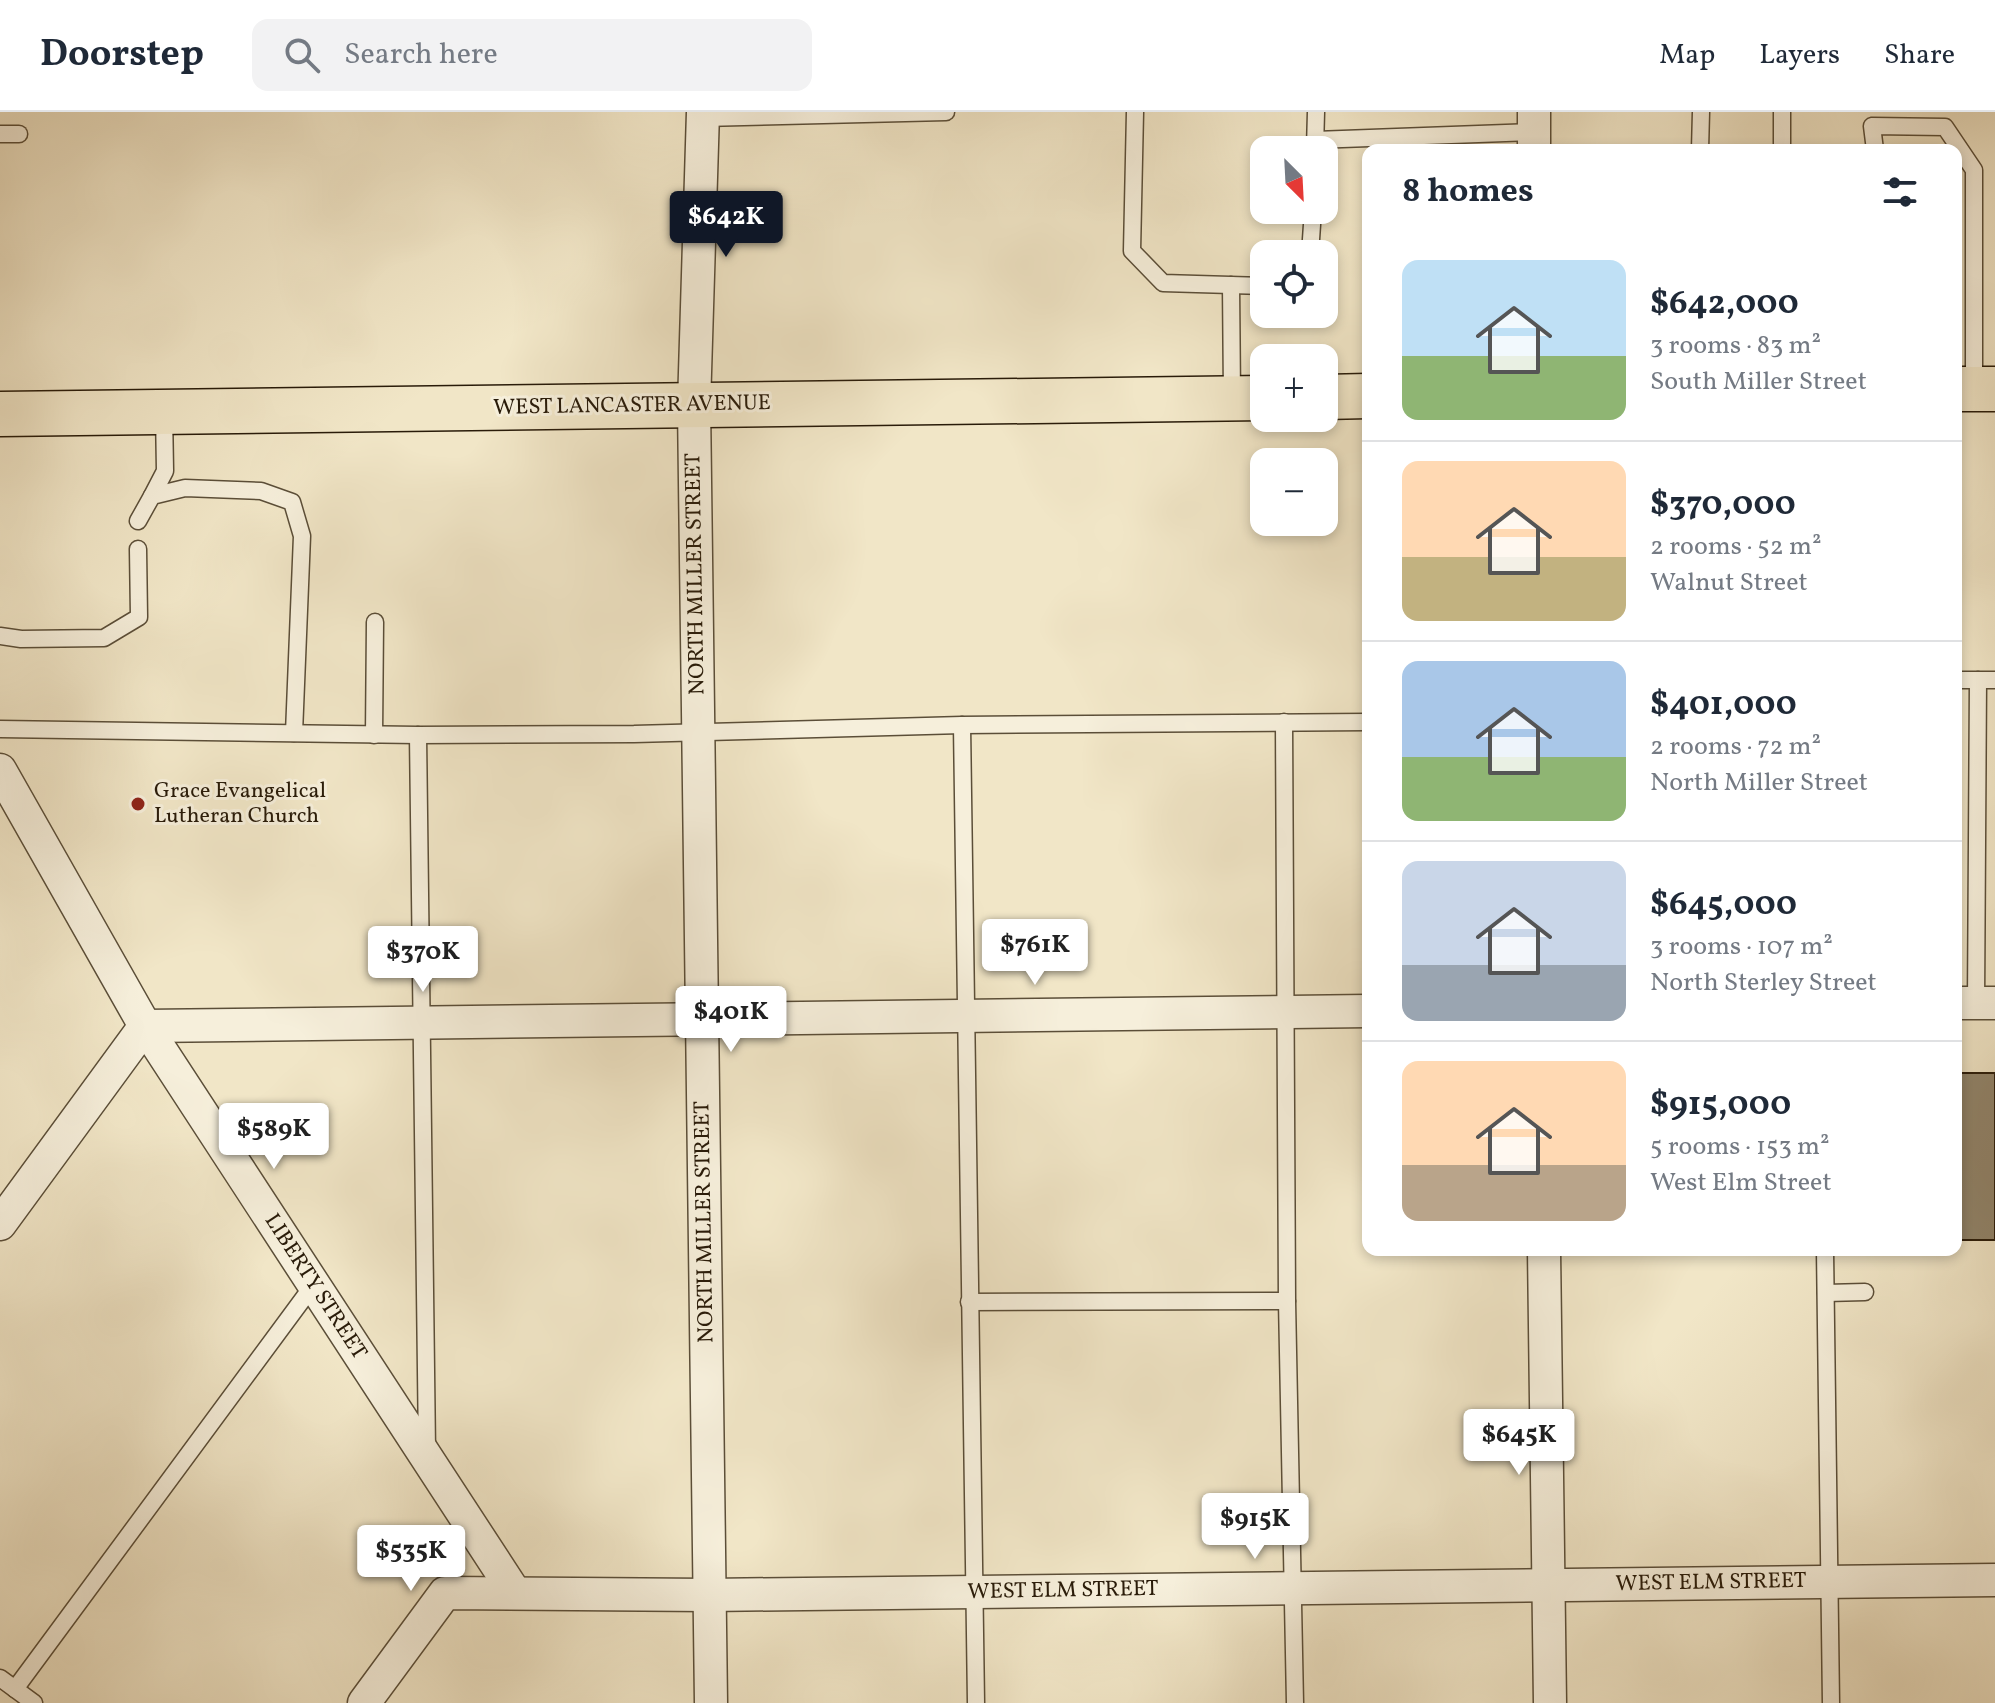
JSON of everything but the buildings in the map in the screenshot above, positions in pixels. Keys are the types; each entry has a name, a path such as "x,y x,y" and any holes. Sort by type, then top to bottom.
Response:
{"main road":[{"path":"1338,397 1362,396"},
{"name":"WEST LANCASTER AVENUE","path":"0,414 1248,398"}],"street":[{"name":"NORTH MILLER STREET","path":"703,115 694,405 711,1703"},
{"name":"LIBERTY STREET","path":"0,771 145,1026 515,1593"},
{"path":"0,1224 145,1026 1362,1011"},
{"path":"1544,1256 1550,1703"},
{"name":"WEST ELM STREET","path":"364,1703 445,1593 709,1595 1995,1580"}],"lane":[{"path":"703,115 946,112"},
{"path":"1135,112 1132,251 1163,283 1250,286"},
{"path":"1315,136 1316,112"},
{"path":"1700,144 1701,112"},
{"path":"1874,144 1872,126 1910,119 1945,127 1956,144"},
{"path":"1782,121 1782,144"},
{"path":"1338,144 1534,131"},
{"path":"0,134 19,134"},
{"path":"1962,152 1974,170 1975,389"},
{"path":"1231,285 1248,398"},
{"path":"138,521 165,471 164,411"},
{"path":"152,496 185,488 261,491 292,502 302,536 294,733"},
{"path":"0,636 21,639 104,638 139,617 138,549"},
{"path":"374,735 375,622"},
{"path":"1962,680 1986,680 1976,1003"},
{"path":"1284,722 1287,1301 1295,1703"},
{"path":"0,729 418,735 962,725 1362,722"},
{"path":"962,725 976,1703"},
{"path":"418,735 427,1460"},
{"path":"1825,1256 1831,1703"},
{"path":"15,1689 314,1284"},
{"path":"1826,1293 1865,1292"},
{"path":"969,1302 1287,1301"},
{"path":"0,1678 34,1703"}],"place":[{"name":"Grace Evangelical Lutheran Church","path":"138,804"}]}
